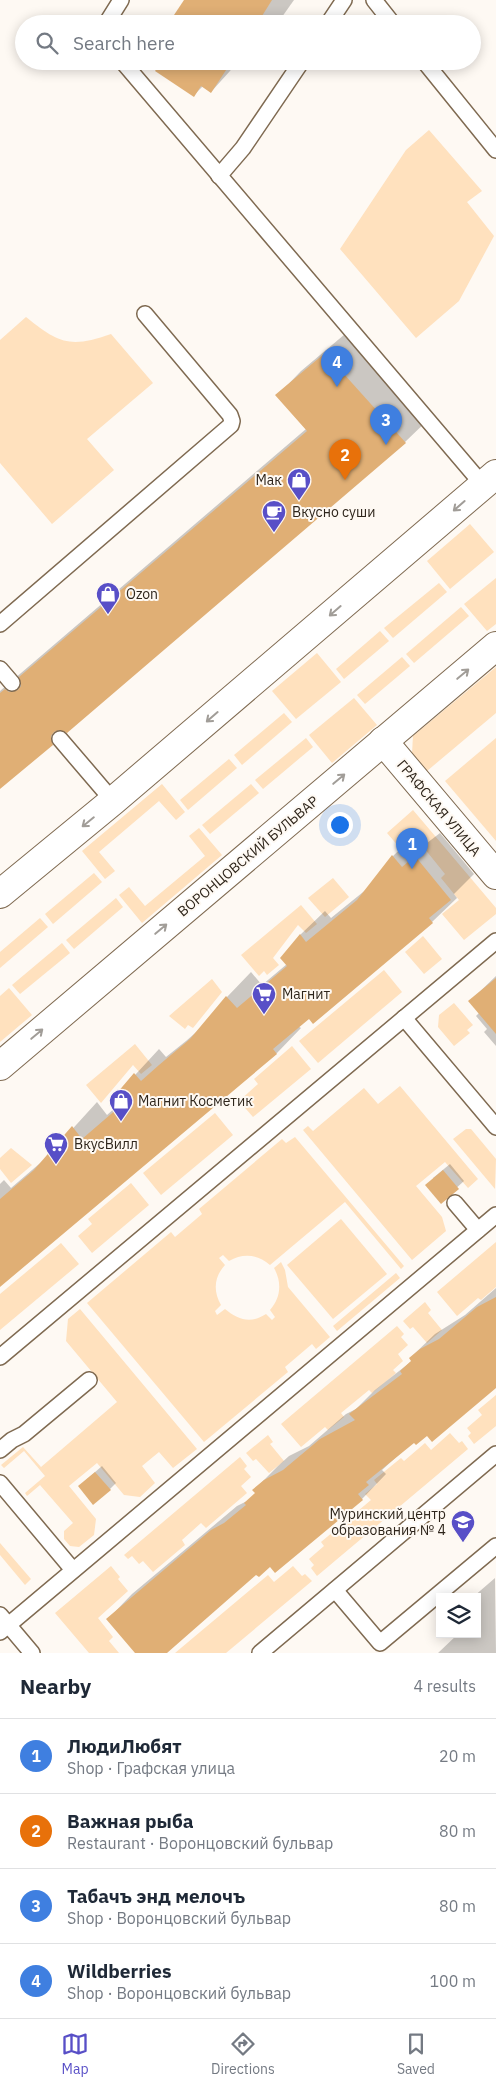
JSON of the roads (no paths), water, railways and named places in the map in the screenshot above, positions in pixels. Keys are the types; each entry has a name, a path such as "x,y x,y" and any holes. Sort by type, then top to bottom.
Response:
{"street":[{"path":"0,894 113,801 490,479"},
{"name":"ВОРОНЦОВСКИЙ БУЛЬВАР","path":"0,1066 496,646"},
{"name":"ГРАФСКАЯ УЛИЦА","path":"383,742 496,875"}],"lane":[{"path":"112,15 121,0"},
{"path":"334,15 344,0"},
{"path":"374,0 386,15"},
{"path":"130,70 219,176 490,479"},
{"path":"219,176 243,148 296,70"},
{"path":"431,70 496,150"},
{"path":"0,624 231,425 230,416 145,314"},
{"path":"0,669 12,683"},
{"path":"60,739 113,801"},
{"path":"0,1357 496,941"},
{"path":"404,1018 496,1127"},
{"path":"455,1203 478,1230"},
{"path":"32,1653 3,1624 73,1570 496,1215"},
{"path":"0,1450 12,1440 24,1434 89,1380"},
{"path":"260,1653 496,1454"},
{"path":"0,1483 73,1570"},
{"path":"335,1590 384,1648 496,1546"}],"place":[{"name":"Wildberries","path":"337,387"},
{"name":"Табачъ энд мелочъ","path":"386,445"},
{"name":"Важная рыба","path":"345,480"},
{"name":"Мак","path":"299,501"},
{"name":"Вкусно суши","path":"274,533"},
{"name":"Ozon","path":"108,615"},
{"name":"ЛюдиЛюбят","path":"412,869"},
{"name":"Магнит","path":"264,1015"},
{"name":"Магнит Косметик","path":"121,1122"},
{"name":"ВкусВилл","path":"56,1165"},
{"name":"Муринский центр образования № 4","path":"463,1543"}]}
